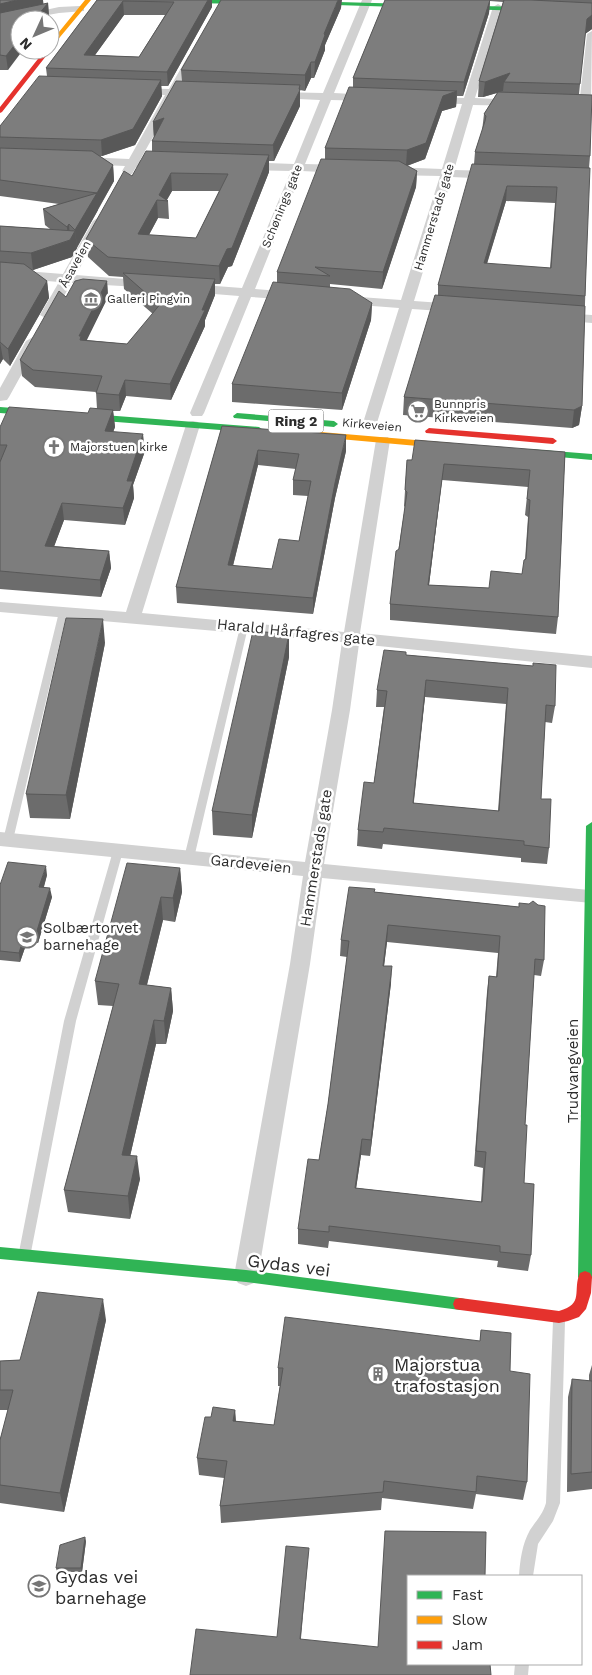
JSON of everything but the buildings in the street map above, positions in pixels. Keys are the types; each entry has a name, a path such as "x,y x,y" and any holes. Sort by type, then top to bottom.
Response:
{"street":[{"path":"60,34 88,0"},
{"path":"107,0 266,2"},
{"path":"295,2 367,1 592,11"},
{"name":"Schønings gate","path":"132,618 196,416 367,1"},
{"path":"215,14 222,2"},
{"name":"Hammerstads gate","path":"246,1276 300,964 313,870 341,710 351,638 368,429 498,7"},
{"path":"0,22 59,10 80,9"},
{"path":"573,105 588,106 592,34"},
{"path":"124,177 198,46"},
{"path":"0,111 4,100 26,86 42,60"},
{"path":"128,90 206,93"},
{"path":"263,95 380,98"},
{"path":"418,100 524,104"},
{"path":"70,160 175,164"},
{"path":"234,166 352,170"},
{"path":"382,171 507,175"},
{"name":"Åsaveien","path":"4,400 67,278 104,212"},
{"path":"0,273 161,286"},
{"path":"180,288 301,297"},
{"path":"331,299 472,310"},
{"path":"547,316 592,319"},
{"name":"Ring 2","path":"4,400 196,416 269,431"},
{"name":"Kirkeveien","path":"225,415 368,429 459,446"},
{"name":"Kirkeveien","path":"298,433 368,429"},
{"name":"Kirkeveien","path":"418,430 563,441"},
{"path":"515,450 592,457"},
{"name":"Harald Hårfagres gate","path":"0,607 244,627 592,662"},
{"name":"Trudvangveien","path":"574,1314 581,1306 584,1292 587,1220 592,826"},
{"name":"Gardeveien","path":"4,840 591,897"},
{"name":"Gydas vei","path":"0,1253 246,1276 560,1317 574,1314"}],"lane":[{"path":"4,840 63,612"},
{"path":"189,858 244,627"},
{"path":"24,1256 70,1021 118,851"},
{"path":"526,1575 530,1546 551,1514 553,1503 560,1317"}],"traffic: fast":[{"path":"107,0 258,2"},
{"path":"304,2 592,11"},
{"path":"0,410 259,430"},
{"path":"237,416 334,424"},
{"path":"529,452 592,457"},
{"path":"585,1277 592,826"},
{"path":"0,1253 246,1276 460,1304"}],"traffic: slow":[{"path":"60,35 88,0"},
{"path":"309,434 451,446"}],"traffic: jam":[{"path":"0,111 40,60"},
{"path":"429,431 553,441"},
{"path":"460,1304 559,1317 574,1312 581,1304 585,1277"}],"place":[{"name":"Galleri Pingvin","path":"91,299"},
{"name":"Bunnpris Kirkeveien","path":"418,411"},
{"name":"Majorstuen kirke","path":"54,447"},
{"name":"Solbærtorvet barnehage","path":"27,937"},
{"name":"Majorstua trafostasjon","path":"378,1374"},
{"name":"Gydas vei barnehage","path":"39,1586"}]}
